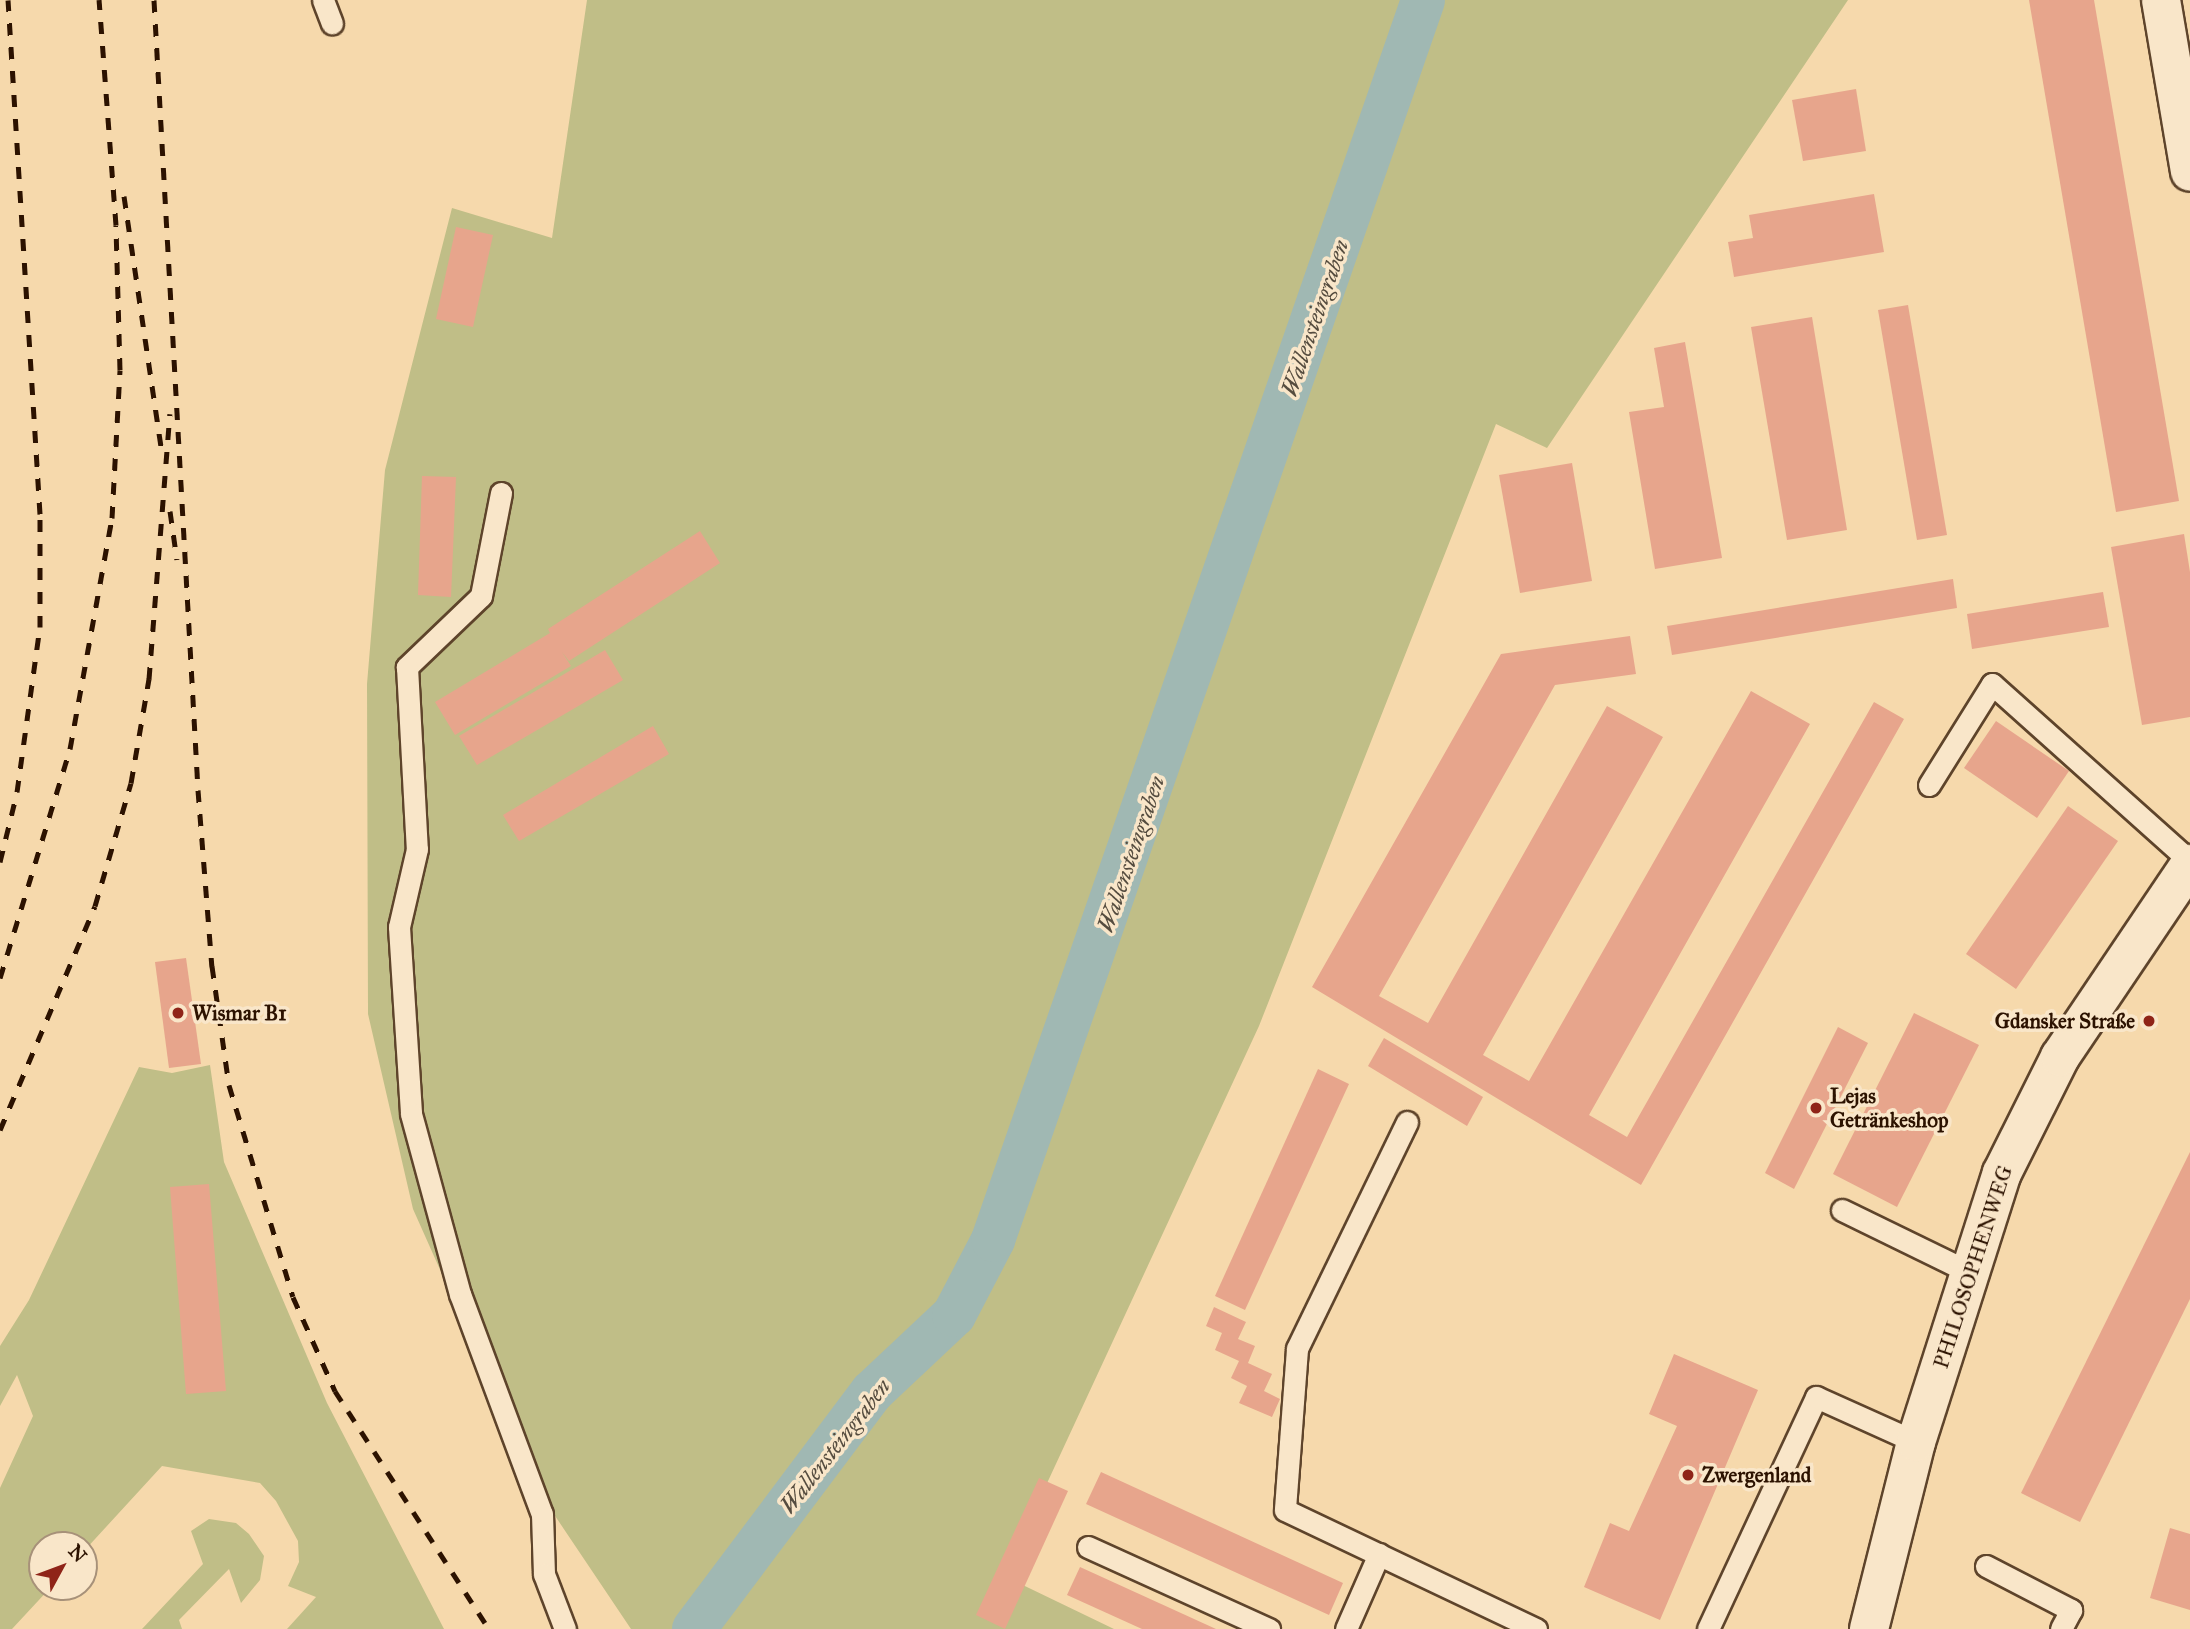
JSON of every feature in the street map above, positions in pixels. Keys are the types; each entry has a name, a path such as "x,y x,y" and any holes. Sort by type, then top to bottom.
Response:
{"main road":[{"path":"2161,0 2190,172"},
{"name":"PHILOSOPHENWEG","path":"1869,1629 1916,1442 2002,1173 2060,1058 2190,863"}],"lane":[{"path":"323,0 332,23"},
{"path":"501,493 481,596 407,667 417,849 399,927 411,1114 460,1294 542,1514 544,1574 565,1629"},
{"path":"1929,785 1992,684 2190,863"},
{"path":"1407,1122 1297,1349 1285,1510 1536,1629"},
{"path":"1842,1210 1971,1273"},
{"path":"1708,1629 1816,1396 1916,1442"},
{"path":"1088,1547 1269,1629"},
{"path":"1346,1629 1379,1554"},
{"path":"1986,1566 2071,1610 2061,1629"}],"shaded area":[{"path":"587,0 1848,0 1547,448 1496,424 1259,1026 1004,1576 1114,1629 631,1629 539,1492 413,1209 368,1014 367,684 385,470 452,208 552,238"},
{"path":"210,1065 224,1162 327,1403 444,1629 287,1629 316,1597 288,1586 299,1562 298,1541 276,1501 260,1483 162,1466 98,1536 98,1531 28,1531 28,1601 38,1601 12,1629 0,1629 0,1488 33,1416 17,1375 0,1406 0,1346 29,1300 139,1067 172,1073"},
{"path":"209,1519 236,1523 249,1534 264,1556 260,1580 241,1603 229,1569 179,1620 182,1629 142,1629 203,1564 191,1531"}],"building":[{"path":"2029,0 2094,0 2179,501 2116,512"},
{"path":"1856,89 1866,151 1803,161 1792,100"},
{"path":"1874,194 1884,252 1734,277 1728,242 1753,238 1749,215"},
{"path":"456,227 493,235 473,327 436,319"},
{"path":"1908,305 1947,535 1917,540 1878,310"},
{"path":"1812,317 1847,530 1787,540 1751,327"},
{"path":"1685,342 1722,558 1655,569 1629,412 1664,407 1654,348"},
{"path":"1572,463 1592,581 1520,593 1499,475"},
{"path":"422,476 456,477 451,597 418,595"},
{"path":"700,531 720,563 569,661 562,652 571,666 455,735 435,702 550,633 548,629"},
{"path":"2184,534 2190,572 2190,717 2142,725 2111,547"},
{"path":"1953,579 1957,608 1672,655 1667,626"},
{"path":"2103,592 2109,627 1972,649 1967,614"},
{"path":"1630,636 1636,674 1555,685 1379,996 1428,1023 1607,706 1663,737 1483,1055 1529,1081 1751,691 1810,724 1589,1115 1627,1137 1874,702 1904,719 1641,1185 1312,987 1501,654"},
{"path":"605,650 623,680 477,765 459,736"},
{"path":"1996,721 2069,771 2037,818 1964,768"},
{"path":"653,726 669,754 519,841 503,815"},
{"path":"2068,806 2118,841 2016,989 1966,954"},
{"name":"Wismar B1","path":"186,958 201,1064 169,1068 155,962"},
{"path":"1914,1013 1979,1045 1897,1207 1833,1174"},
{"name":"Lejas Getränkeshop","path":"1838,1027 1868,1043 1794,1189 1765,1173"},
{"path":"1384,1038 1483,1097 1467,1126 1368,1066"},
{"path":"1318,1069 1349,1084 1245,1310 1215,1296"},
{"path":"2190,1152 2190,1299 2080,1522 2021,1493"},
{"path":"209,1184 226,1391 186,1394 170,1187"},
{"path":"1214,1307 1246,1322 1238,1339 1255,1346 1248,1363 1272,1374 1264,1391 1280,1399 1272,1417 1239,1403 1247,1386 1231,1378 1239,1361 1215,1350 1222,1333 1206,1326"},
{"name":"Zwergenland","path":"1674,1354 1758,1390 1660,1620 1584,1587 1610,1523 1629,1531 1677,1426 1649,1414"},
{"path":"1101,1472 1343,1583 1329,1615 1086,1504"},
{"path":"1039,1478 1068,1491 1005,1629 976,1615"},
{"path":"2170,1528 2190,1534 2190,1610 2150,1598"},
{"path":"1080,1567 1216,1629 1142,1629 1067,1595"}],"waterway":[{"name":"Wallensteingraben","path":"694,1629 872,1392 954,1315 993,1240 1423,0"}],"railway":[{"path":"0,862 17,792 40,627 40,514 8,0"},
{"path":"0,978 70,749 112,518 120,370 116,225 99,0"},
{"path":"154,0 198,790 212,966 229,1085 293,1297 335,1391 489,1629"},
{"path":"124,196 162,452"},
{"path":"0,1130 95,906 131,783 149,679 170,414"},
{"path":"170,511 177,560"}],"place":[{"name":"Wismar B1","path":"178,1013"},
{"name":"Gdansker Straße","path":"2149,1021"},
{"name":"Lejas Getränkeshop","path":"1816,1108"},
{"name":"Zwergenland","path":"1688,1475"}]}
